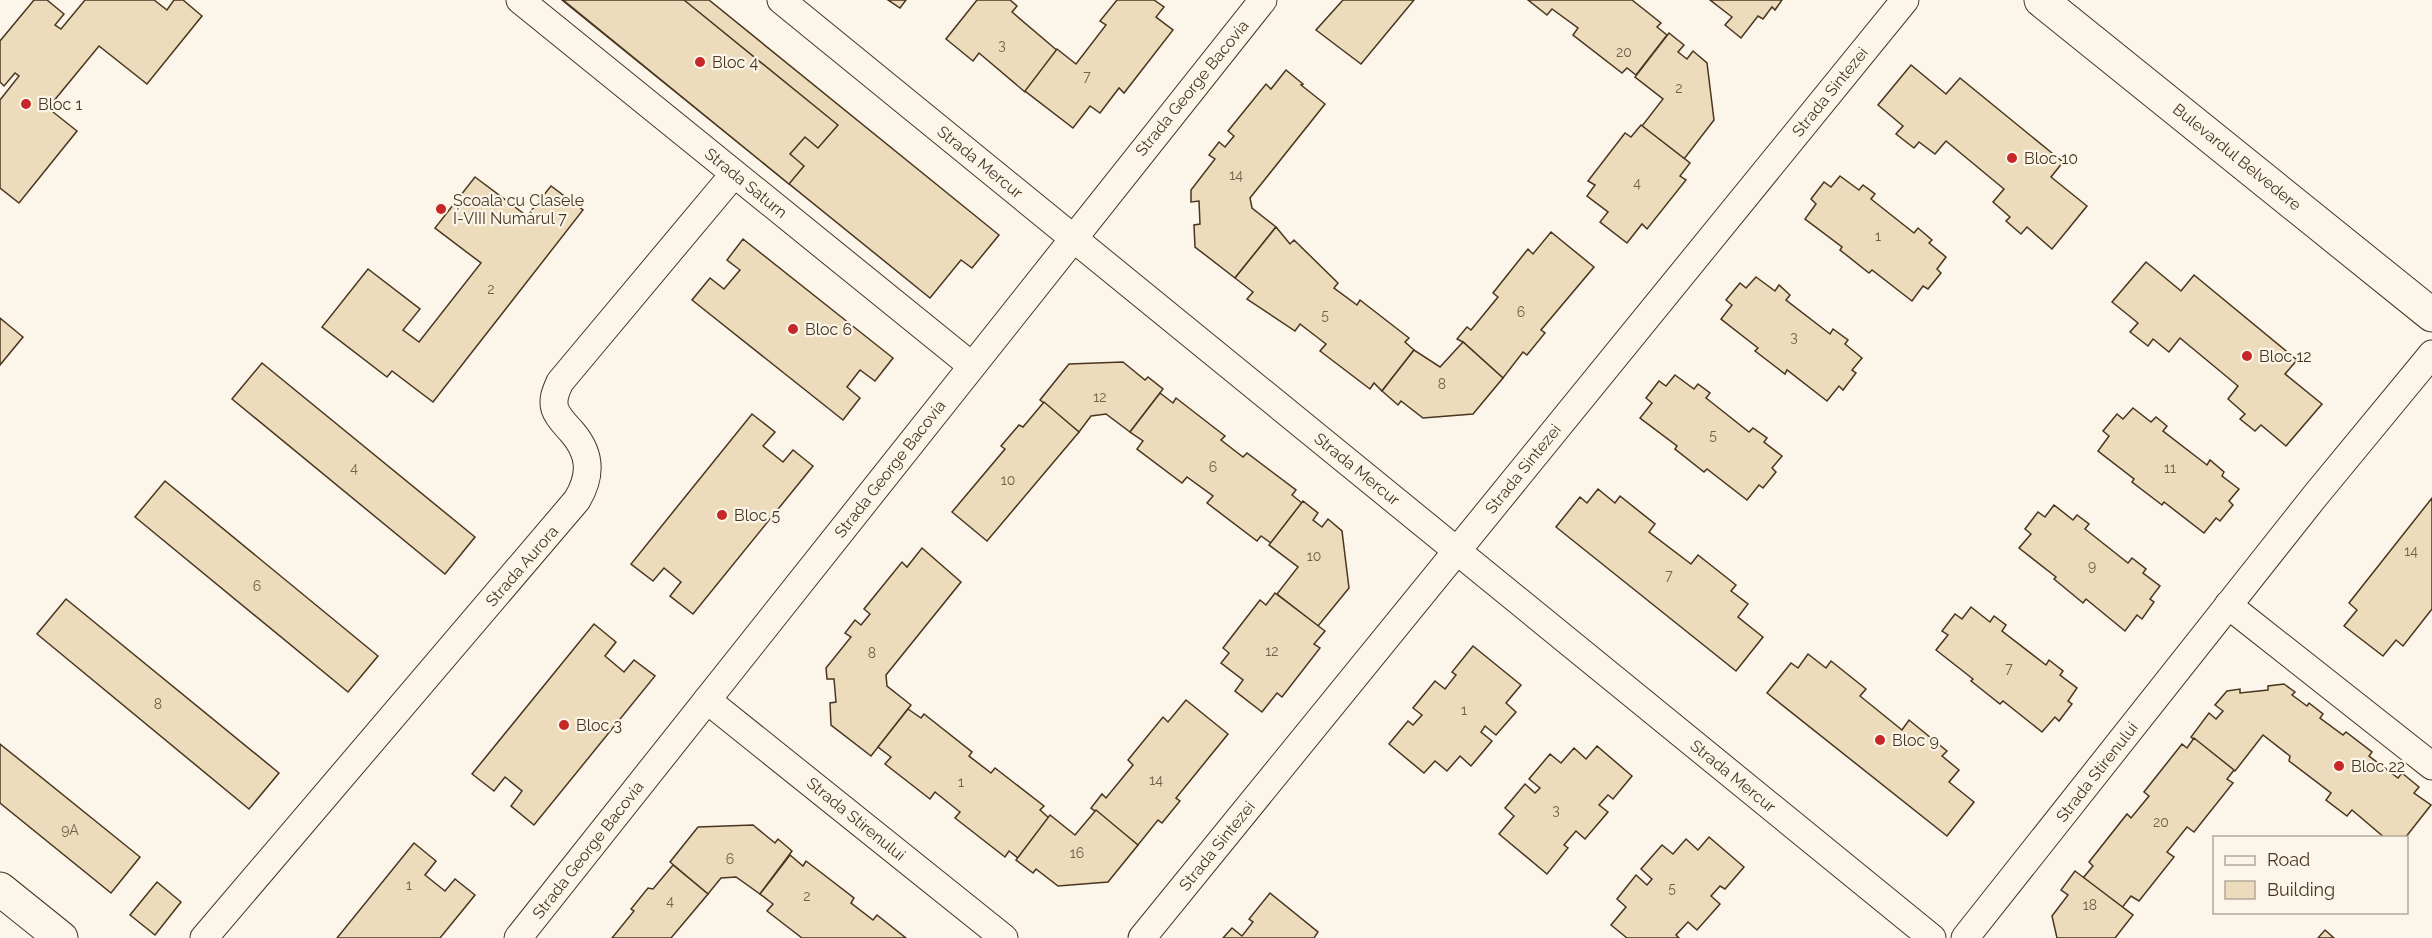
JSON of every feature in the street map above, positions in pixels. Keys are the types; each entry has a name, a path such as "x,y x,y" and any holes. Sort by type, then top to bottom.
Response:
{"street":[{"name":"Strada Saturn","path":"520,0 972,366"},
{"name":"Strada Mercur","path":"781,0 1932,938"},
{"name":"Strada George Bacovia","path":"518,938 1263,0"},
{"name":"Strada Sintezei","path":"1142,938 1905,0"},
{"name":"Bulevardul Belvedere","path":"2041,0 2432,315"},
{"name":"Strada Aurora","path":"204,938 577,500 586,485 586,457 581,442 554,407 554,396 560,382 734,174"},
{"name":"Strada Stirenului","path":"1965,938 2228,605 2432,354"},
{"path":"2228,605 2432,766"},
{"name":"Strada Stirenului","path":"707,700 1004,938"},
{"path":"0,889 61,938"}],"building":[{"name":"Bloc 1","path":"34,0 47,0 64,14 55,25 61,29 85,0 154,0 167,10 174,0 183,0 202,16 147,84 99,46 48,108 77,131 19,203 0,188 0,100 19,76 15,73 4,86 0,82 0,41"},
{"path":"562,0 709,0 999,235 972,268 961,260 930,298"},
{"name":"Bloc 4","path":"563,0 684,0 838,125 818,148 805,137 790,154 804,166 789,184"},
{"path":"888,0 906,0 900,8"},
{"path":"977,0 1010,0 1017,6 1012,12 1059,52 1025,92 979,53 973,61 946,39"},
{"path":"1117,0 1154,0 1164,7 1156,17 1173,30 1124,93 1119,88 1100,113 1090,106 1073,128 1025,91 1057,49 1076,64 1106,25 1100,21"},
{"path":"1343,0 1414,0 1361,64 1316,30"},
{"path":"1528,0 1632,0 1661,23 1657,27 1667,35 1636,75 1627,68 1622,73 1573,35 1578,28 1552,9 1547,15"},
{"path":"1710,0 1782,0 1775,10 1772,7 1763,19 1758,16 1741,38 1725,25 1732,17"},
{"path":"1669,33 1684,45 1678,52 1687,59 1693,51 1707,63 1714,120 1684,159 1642,126 1663,99 1635,77"},
{"name":"Bloc 10","path":"1911,65 1946,94 1960,78 2063,162 2051,177 2087,206 2052,249 2027,227 2021,234 2006,221 2010,217 1993,202 2004,189 1946,141 1935,154 1919,142 1914,148 1896,134 1903,126 1878,105"},
{"path":"1286,70 1325,104 1250,198 1252,208 1276,227 1235,278 1195,247 1194,225 1200,224 1199,201 1191,202 1191,190 1215,159 1209,155 1219,142 1225,147 1234,136 1228,131 1266,84 1271,89"},
{"path":"1641,125 1690,163 1680,176 1686,180 1647,229 1642,224 1627,243 1600,222 1608,212 1587,196 1595,185 1588,181 1625,133 1631,137"},
{"path":"1840,176 1859,190 1863,185 1875,194 1871,199 1914,233 1918,228 1932,240 1929,243 1946,257 1937,269 1941,273 1928,289 1923,286 1912,301 1872,270 1869,273 1840,250 1842,247 1805,219 1816,204 1811,199 1824,182 1831,187"},
{"path":"475,177 527,216 551,186 583,210 433,402 392,371 387,377 322,327 368,269 420,309 403,330 419,342 481,263 435,228"},
{"path":"1276,227 1290,244 1294,240 1338,283 1334,288 1357,305 1360,300 1409,338 1405,342 1414,350 1382,391 1374,383 1370,389 1320,351 1326,344 1300,324 1295,331 1247,299 1253,292 1235,278"},
{"path":"1551,232 1594,267 1541,330 1545,333 1527,355 1523,352 1503,378 1457,339 1467,327 1471,330 1498,297 1493,293 1528,249 1533,254"},
{"name":"Bloc 6","path":"743,239 893,358 875,381 860,370 847,387 860,398 843,420 692,300 710,278 724,289 740,270 727,260"},
{"name":"Bloc 12","path":"2146,262 2181,291 2194,275 2297,360 2285,374 2322,404 2286,446 2261,425 2255,431 2240,419 2245,414 2228,399 2238,386 2180,338 2169,352 2153,339 2148,346 2130,332 2138,323 2112,302"},
{"path":"1756,277 1775,291 1779,285 1790,295 1786,300 1830,334 1833,329 1848,340 1845,344 1862,358 1852,370 1856,373 1843,390 1839,386 1827,401 1787,370 1785,374 1755,351 1758,348 1721,319 1732,305 1726,300 1740,283 1746,288"},
{"path":"0,318 23,337 0,365"},
{"path":"1463,342 1503,378 1473,414 1423,418 1401,401 1398,405 1382,391 1414,350 1440,367"},
{"path":"1123,362 1145,380 1148,377 1163,389 1130,432 1106,414 1091,416 1079,432 1040,400 1069,364"},
{"path":"262,363 475,537 445,574 232,399"},
{"path":"1675,375 1694,389 1698,384 1710,393 1706,398 1749,432 1753,428 1767,438 1764,442 1782,456 1772,468 1776,472 1763,488 1759,485 1747,500 1707,469 1704,472 1675,449 1677,446 1640,418 1652,403 1646,398 1659,381 1666,386"},
{"path":"1160,393 1173,403 1176,398 1225,436 1221,440 1243,457 1247,453 1296,490 1292,495 1302,503 1271,543 1261,536 1257,541 1207,503 1213,496 1187,477 1182,483 1137,449 1143,441 1130,432"},
{"path":"1044,402 1079,432 987,541 952,512 1005,449 1001,446 1019,425 1023,427"},
{"path":"2133,408 2151,422 2156,417 2167,426 2163,431 2207,465 2210,460 2224,472 2222,476 2239,489 2229,501 2233,505 2220,521 2216,518 2204,533 2164,502 2162,505 2132,482 2134,479 2098,451 2109,436 2103,431 2117,414 2123,419"},
{"name":"Bloc 5","path":"752,414 775,432 763,446 783,462 793,450 813,466 693,614 670,596 681,582 664,568 653,581 631,564"},
{"path":"165,481 378,656 348,692 135,517"},
{"path":"1598,489 1615,503 1620,496 1655,524 1649,532 1691,564 1698,555 1736,585 1731,591 1748,604 1738,617 1763,637 1736,671 1556,527 1580,497 1587,503"},
{"path":"2432,498 2432,609 2403,646 2396,640 2383,656 2344,626 2357,610 2349,603"},
{"path":"1303,501 1318,513 1313,520 1322,527 1328,519 1342,531 1349,588 1318,626 1277,594 1298,567 1269,545"},
{"path":"2054,505 2073,520 2077,515 2089,524 2085,529 2128,563 2132,558 2146,569 2143,573 2160,586 2150,599 2154,602 2142,619 2137,615 2125,631 2086,599 2083,603 2054,579 2056,577 2019,548 2031,534 2025,529 2038,512 2045,517"},
{"path":"922,548 961,582 886,675 887,686 911,705 871,756 831,725 830,703 836,702 834,679 827,679 826,668 851,637 845,633 855,620 861,625 870,614 864,609 902,562 907,567"},
{"path":"1275,593 1325,631 1314,644 1320,648 1282,697 1277,693 1262,712 1235,691 1243,680 1221,663 1229,653 1223,648 1260,600 1266,605"},
{"path":"66,599 279,773 249,809 37,634"},
{"path":"1971,607 1990,622 1994,616 2006,625 2002,631 2046,665 2049,660 2063,671 2060,675 2077,688 2068,701 2072,704 2059,721 2055,717 2042,732 2003,701 2000,704 1936,650 1948,635 1942,631 1955,614 1962,619"},
{"name":"Bloc 3","path":"594,624 616,642 605,656 624,672 634,660 655,676 534,825 511,806 522,791 505,777 494,791 472,774"},
{"path":"1473,646 1521,685 1506,703 1516,712 1496,735 1485,726 1481,732 1492,741 1471,766 1460,756 1447,771 1435,761 1424,773 1389,744 1408,721 1413,725 1422,715 1413,708 1435,681 1445,689 1456,675 1452,672"},
{"name":"Bloc 9","path":"1808,654 1826,668 1831,661 1866,689 1860,696 1902,730 1909,720 1947,751 1942,756 1959,770 1949,782 1974,802 1947,836 1767,693 1791,663 1798,668"},
{"name":"Bloc 22","path":"2284,684 2295,692 2292,695 2307,706 2309,703 2323,714 2320,718 2343,735 2346,732 2372,752 2369,756 2398,778 2402,773 2419,787 2414,793 2431,805 2407,836 2383,836 2352,810 2347,816 2326,800 2331,793 2289,761 2290,756 2263,735 2235,771 2191,737 2209,713 2216,719 2223,711 2215,705 2227,691 2240,689 2240,693 2268,690 2268,686"},
{"path":"1186,700 1228,734 1176,798 1180,801 1162,823 1158,820 1138,845 1091,808 1102,794 1106,798 1133,765 1128,760 1163,717 1168,722"},
{"path":"908,709 921,718 924,714 972,752 969,756 991,773 995,768 1044,806 1040,810 1049,818 1018,858 1009,851 1005,857 955,818 960,812 935,792 930,799 885,764 891,757 878,747"},
{"path":"2194,738 2234,770 2227,779 2233,783 2194,832 2187,827 2167,852 2174,857 2139,901 2131,896 2121,909 2083,878 2093,866 2089,862 2127,814 2131,818 2149,796 2144,792 2182,744 2187,748"},
{"path":"0,744 140,857 111,893 0,803"},
{"path":"1597,746 1632,776 1613,799 1608,795 1599,805 1608,812 1585,839 1576,831 1564,845 1568,848 1547,874 1499,834 1514,816 1505,808 1525,784 1535,793 1540,788 1529,779 1550,754 1561,763 1574,748 1586,759"},
{"path":"1096,810 1138,845 1108,882 1058,886 1036,869 1033,873 1016,860 1050,815 1075,835"},
{"path":"753,825 775,843 778,839 792,851 760,894 736,877 721,878 708,894 670,862 698,827"},
{"path":"1709,837 1744,867 1725,889 1720,886 1711,896 1720,904 1697,930 1688,922 1676,935 1679,938 1627,938 1611,925 1626,907 1617,899 1636,875 1647,885 1652,879 1641,869 1662,845 1673,854 1686,839 1698,850"},
{"path":"414,843 436,861 425,875 445,891 455,879 475,895 440,938 337,938"},
{"path":"790,855 803,866 806,861 854,898 851,903 873,920 877,915 906,938 802,938 767,911 773,904 760,894"},
{"path":"673,865 708,894 671,938 612,938 634,911 631,909 648,888 653,889"},
{"path":"2075,871 2133,915 2115,938 2057,938 2052,916 2068,895 2061,890"},
{"path":"157,882 181,902 155,935 130,915"},
{"path":"1270,893 1318,932 1314,938 1223,938 1232,928 1242,936 1253,922 1249,919"},
{"path":"2325,930 2334,938 2318,938"}],"place":[{"name":"Bloc 4","path":"700,62"},
{"name":"Bloc 1","path":"26,104"},
{"name":"Bloc 10","path":"2012,158"},
{"name":"Școala cu Clasele I-VIII Numărul 7","path":"441,209"},
{"name":"Bloc 6","path":"793,329"},
{"name":"Bloc 12","path":"2247,356"},
{"name":"Bloc 5","path":"722,515"},
{"name":"Bloc 3","path":"564,725"},
{"name":"Bloc 9","path":"1880,740"},
{"name":"Bloc 22","path":"2339,766"}]}
